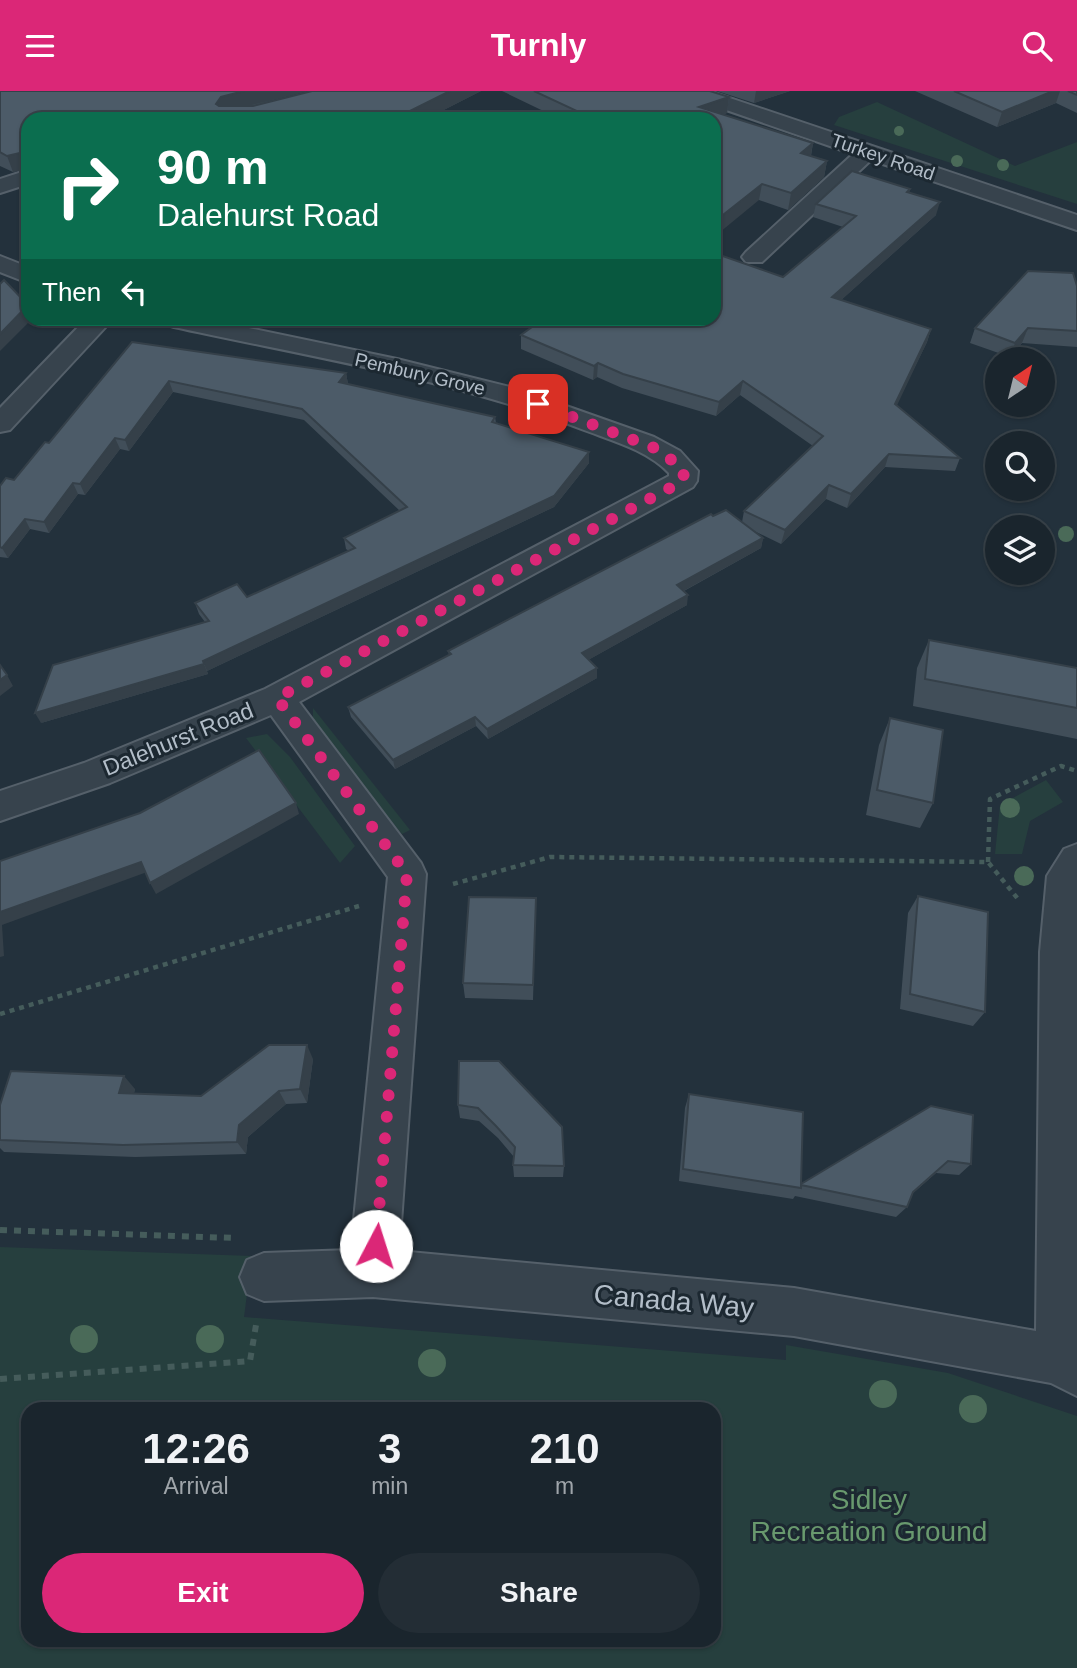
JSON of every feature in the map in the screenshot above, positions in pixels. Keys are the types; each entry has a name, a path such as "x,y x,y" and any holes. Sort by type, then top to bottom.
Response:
{"street":[{"name":"Turkey Road","path":"690,91 1077,223"},
{"path":"754,257 868,151"},
{"path":"0,186 21,179"},
{"path":"0,263 21,273"},
{"path":"0,424 93,326"},
{"name":"Pembury Grove","path":"207,326 431,374 538,404 660,450 684,471 683,481"},
{"name":"Dalehurst Road","path":"0,806 97,773 277,698 683,481"},
{"path":"277,698 407,874 373,1273"},
{"path":"1069,1365 1060,952 1066,876 1077,860"},
{"name":"Canada Way","path":"264,1277 373,1273 794,1312 1069,1365"}],"path":[{"path":"1060,952 988,862 990,799 1061,766 1077,771"},
{"path":"0,1014 407,892 452,884 550,857 988,862"},
{"path":"0,1230 272,1240 250,1361 0,1378"}],"green space":[{"path":"877,102 1015,166 1077,142 1077,204 834,125 839,117"},
{"path":"313,708 410,830 402,834 313,724"},
{"path":"267,734 290,757 355,846 340,863 246,738"},
{"path":"1046,780 1063,802 1030,821 1022,854 995,854 1000,805"},
{"name":"Sidley Recreation Ground","path":"0,1247 252,1256 244,1317 786,1360 786,1345 948,1373 1077,1416 1077,1668 0,1668"}],"building":[{"path":"0,91 244,91 221,97 216,104 253,106 312,91 450,91 408,112 21,112 21,153 7,156 0,152"},
{"path":"534,91 710,91 729,97 699,107 715,112 577,111"},
{"path":"954,91 1053,91 1002,112"},
{"path":"721,114 813,143 801,153 827,161 791,193 762,184 721,216"},
{"path":"852,171 910,189 907,192 940,202 832,297 931,329 895,404 960,458 889,454 851,494 829,485 785,530 744,511 823,436 743,381 719,402 623,374 598,363 594,366 521,335 533,326 721,326 721,255 783,277 856,216 816,204"},
{"path":"1028,271 1073,273 1077,286 1077,331 1028,328 1015,343 975,328"},
{"path":"4,280 21,298 21,312 0,334 0,284"},
{"path":"132,342 346,373 339,382 495,417 492,422 589,452 554,496 203,661 204,664 35,713 53,665 209,621 195,603 237,584 247,597 355,548 344,538 407,507 302,409 169,381 125,440 115,438 80,484 73,483 44,522 25,519 2,548 0,547 0,486 6,478 14,480 45,442 49,443"},
{"path":"726,510 763,538 677,585 688,595 582,653 597,668 487,729 475,717 393,760 348,707 451,654 448,651 711,514 713,516"},
{"path":"929,640 1077,668 1077,708 925,679"},
{"path":"0,665 7,675 0,680"},
{"path":"890,718 943,730 933,803 877,790"},
{"path":"259,750 296,803 150,883 141,862 0,912 0,861 140,813"},
{"path":"918,896 988,912 985,1012 910,994"},
{"path":"469,897 536,898 533,985 463,983"},
{"path":"269,1045 307,1045 300,1089 279,1091 239,1125 237,1142 123,1145 0,1140 0,1105 11,1071 124,1076 119,1093 201,1096"},
{"path":"459,1061 499,1061 562,1127 564,1166 513,1165 515,1147 496,1126 478,1108 458,1105"},
{"path":"689,1094 803,1112 801,1184 931,1106 973,1115 971,1164 948,1161 913,1192 907,1207 801,1185 801,1188 683,1169"}],"route":[{"path":"376,1246 407,874 277,698 683,481 684,471 660,450 538,404"}]}
